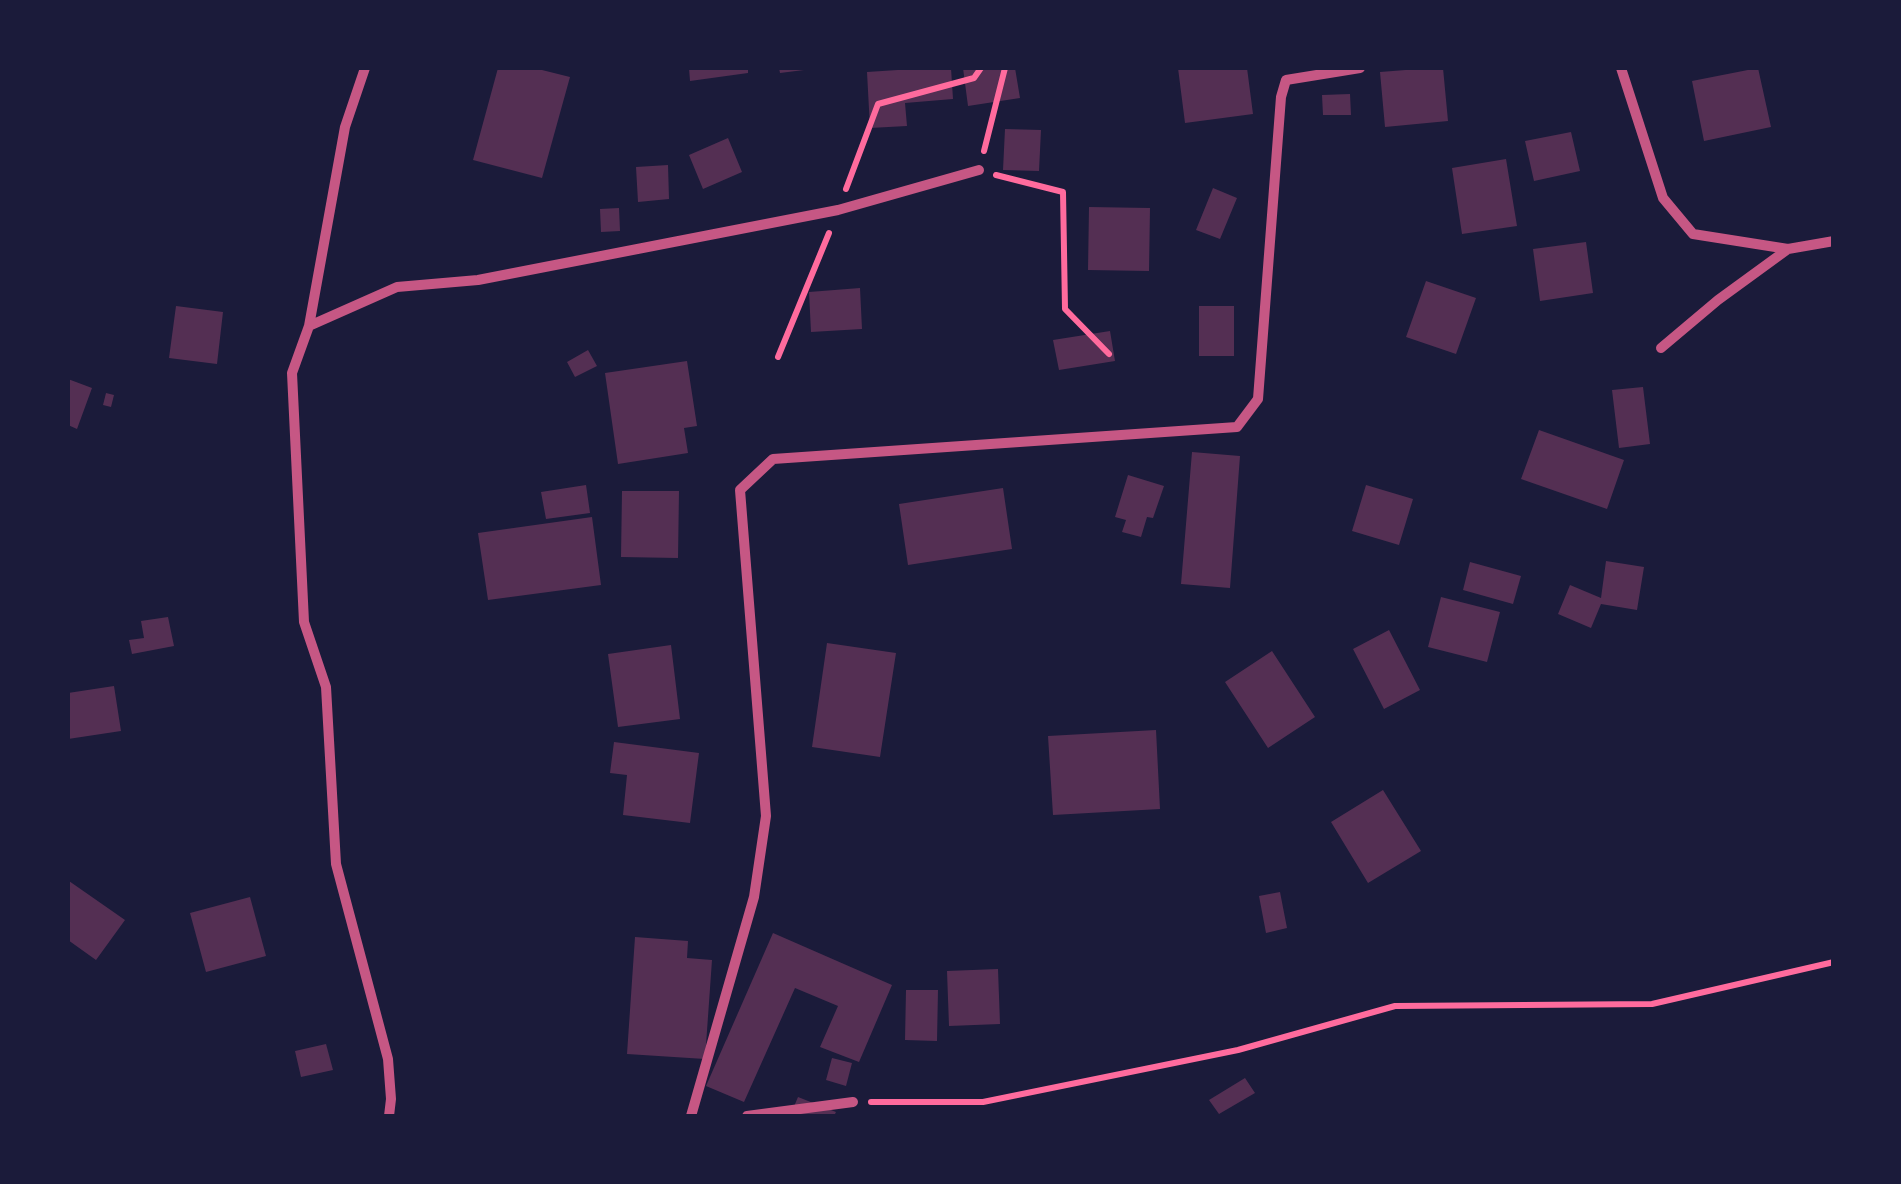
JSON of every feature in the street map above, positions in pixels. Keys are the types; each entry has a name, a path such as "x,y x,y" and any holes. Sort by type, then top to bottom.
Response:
{"street":[{"path":"365,68 342,144 310,326 292,373 304,622 326,688 336,864 388,1059 392,1099 389,1116"},
{"path":"691,1116 754,896 766,816 740,490 773,459 1237,427 1258,400 1281,97 1286,80 1360,68"},
{"path":"1621,68 1662,198 1693,234 1788,249 1834,241"},
{"path":"310,326 397,287 478,280 820,214 979,170"},
{"path":"1661,348 1788,249"},
{"path":"747,1116 853,1102"}],"path":[{"path":"1005,68 979,170 1062,192 1066,308 1109,354"},
{"path":"853,1102 983,1102 1238,1050 1395,1006 1652,1004 1834,962"}],"building":[{"path":"498,68 534,68 570,77 542,178 473,160"},
{"path":"689,68 748,68 748,73 690,81"},
{"path":"779,68 804,68 804,70 780,73"},
{"path":"951,68 953,99 905,103 907,126 870,128 867,72"},
{"path":"963,68 1015,68 1020,98 968,106"},
{"path":"1178,68 1247,68 1253,114 1185,123"},
{"path":"1443,68 1448,121 1385,127 1380,72"},
{"path":"1758,68 1771,127 1704,141 1692,81"},
{"path":"1350,94 1351,115 1323,115 1322,95"},
{"path":"1005,129 1041,130 1039,171 1003,170"},
{"path":"1571,132 1580,171 1534,181 1525,141"},
{"path":"728,138 742,172 703,189 689,155"},
{"path":"1506,159 1517,226 1462,234 1452,168"},
{"path":"668,165 669,199 638,202 636,167"},
{"path":"1213,188 1237,198 1220,239 1196,230"},
{"path":"1089,207 1150,208 1149,271 1088,270"},
{"path":"619,208 620,231 601,232 600,209"},
{"path":"1586,242 1593,293 1540,301 1533,249"},
{"path":"1426,281 1476,298 1456,354 1406,337"},
{"path":"860,288 862,329 811,332 809,292"},
{"path":"176,306 223,312 217,364 169,358"},
{"path":"1199,306 1234,306 1234,356 1199,356"},
{"path":"1110,331 1115,361 1059,370 1053,340"},
{"path":"588,350 597,366 575,377 567,362"},
{"path":"687,361 697,426 684,428 688,453 618,464 605,373"},
{"path":"68,379 92,388 77,429 68,425"},
{"path":"1643,387 1650,444 1619,448 1612,390"},
{"path":"106,393 114,395 111,407 103,405"},
{"path":"1539,430 1624,460 1607,509 1521,479"},
{"path":"1192,452 1240,456 1230,588 1181,584"},
{"path":"1128,475 1164,486 1153,518 1147,517 1141,537 1122,532 1126,520 1115,517"},
{"path":"586,485 590,513 546,519 541,492"},
{"path":"1366,485 1413,499 1399,545 1352,531"},
{"path":"1003,488 1012,549 908,565 899,504"},
{"path":"622,491 679,491 678,558 621,557"},
{"path":"592,517 601,585 488,600 478,533"},
{"path":"1606,561 1644,567 1637,610 1601,604 1591,628 1558,614 1570,585 1601,598"},
{"path":"1470,562 1521,576 1513,604 1463,590"},
{"path":"1441,597 1500,612 1487,662 1428,647"},
{"path":"168,617 174,646 132,654 129,640 144,638 141,621"},
{"path":"1389,630 1420,690 1384,709 1353,649"},
{"path":"827,643 896,653 880,757 812,747"},
{"path":"671,645 680,719 618,727 608,654"},
{"path":"1272,651 1315,717 1268,748 1225,682"},
{"path":"114,686 121,731 68,739 68,693"},
{"path":"1156,730 1160,809 1053,815 1048,736"},
{"path":"614,742 699,753 690,823 623,815 627,775 610,773"},
{"path":"1383,790 1421,851 1368,883 1331,822"},
{"path":"69,881 125,920 96,960 68,940"},
{"path":"1280,892 1287,928 1266,933 1259,896"},
{"path":"250,897 266,956 206,972 190,913"},
{"path":"773,933 892,985 859,1062 820,1047 838,1006 795,988 744,1102 706,1086"},
{"path":"635,937 688,941 687,958 712,960 705,1059 627,1054"},
{"path":"998,969 1000,1024 949,1026 947,971"},
{"path":"906,990 938,990 937,1041 905,1040"},
{"path":"326,1044 333,1070 301,1077 295,1051"},
{"path":"832,1058 852,1063 846,1086 826,1080"},
{"path":"1245,1078 1255,1093 1219,1114 1209,1100"},
{"path":"798,1097 836,1112 834,1116 790,1116"}]}
